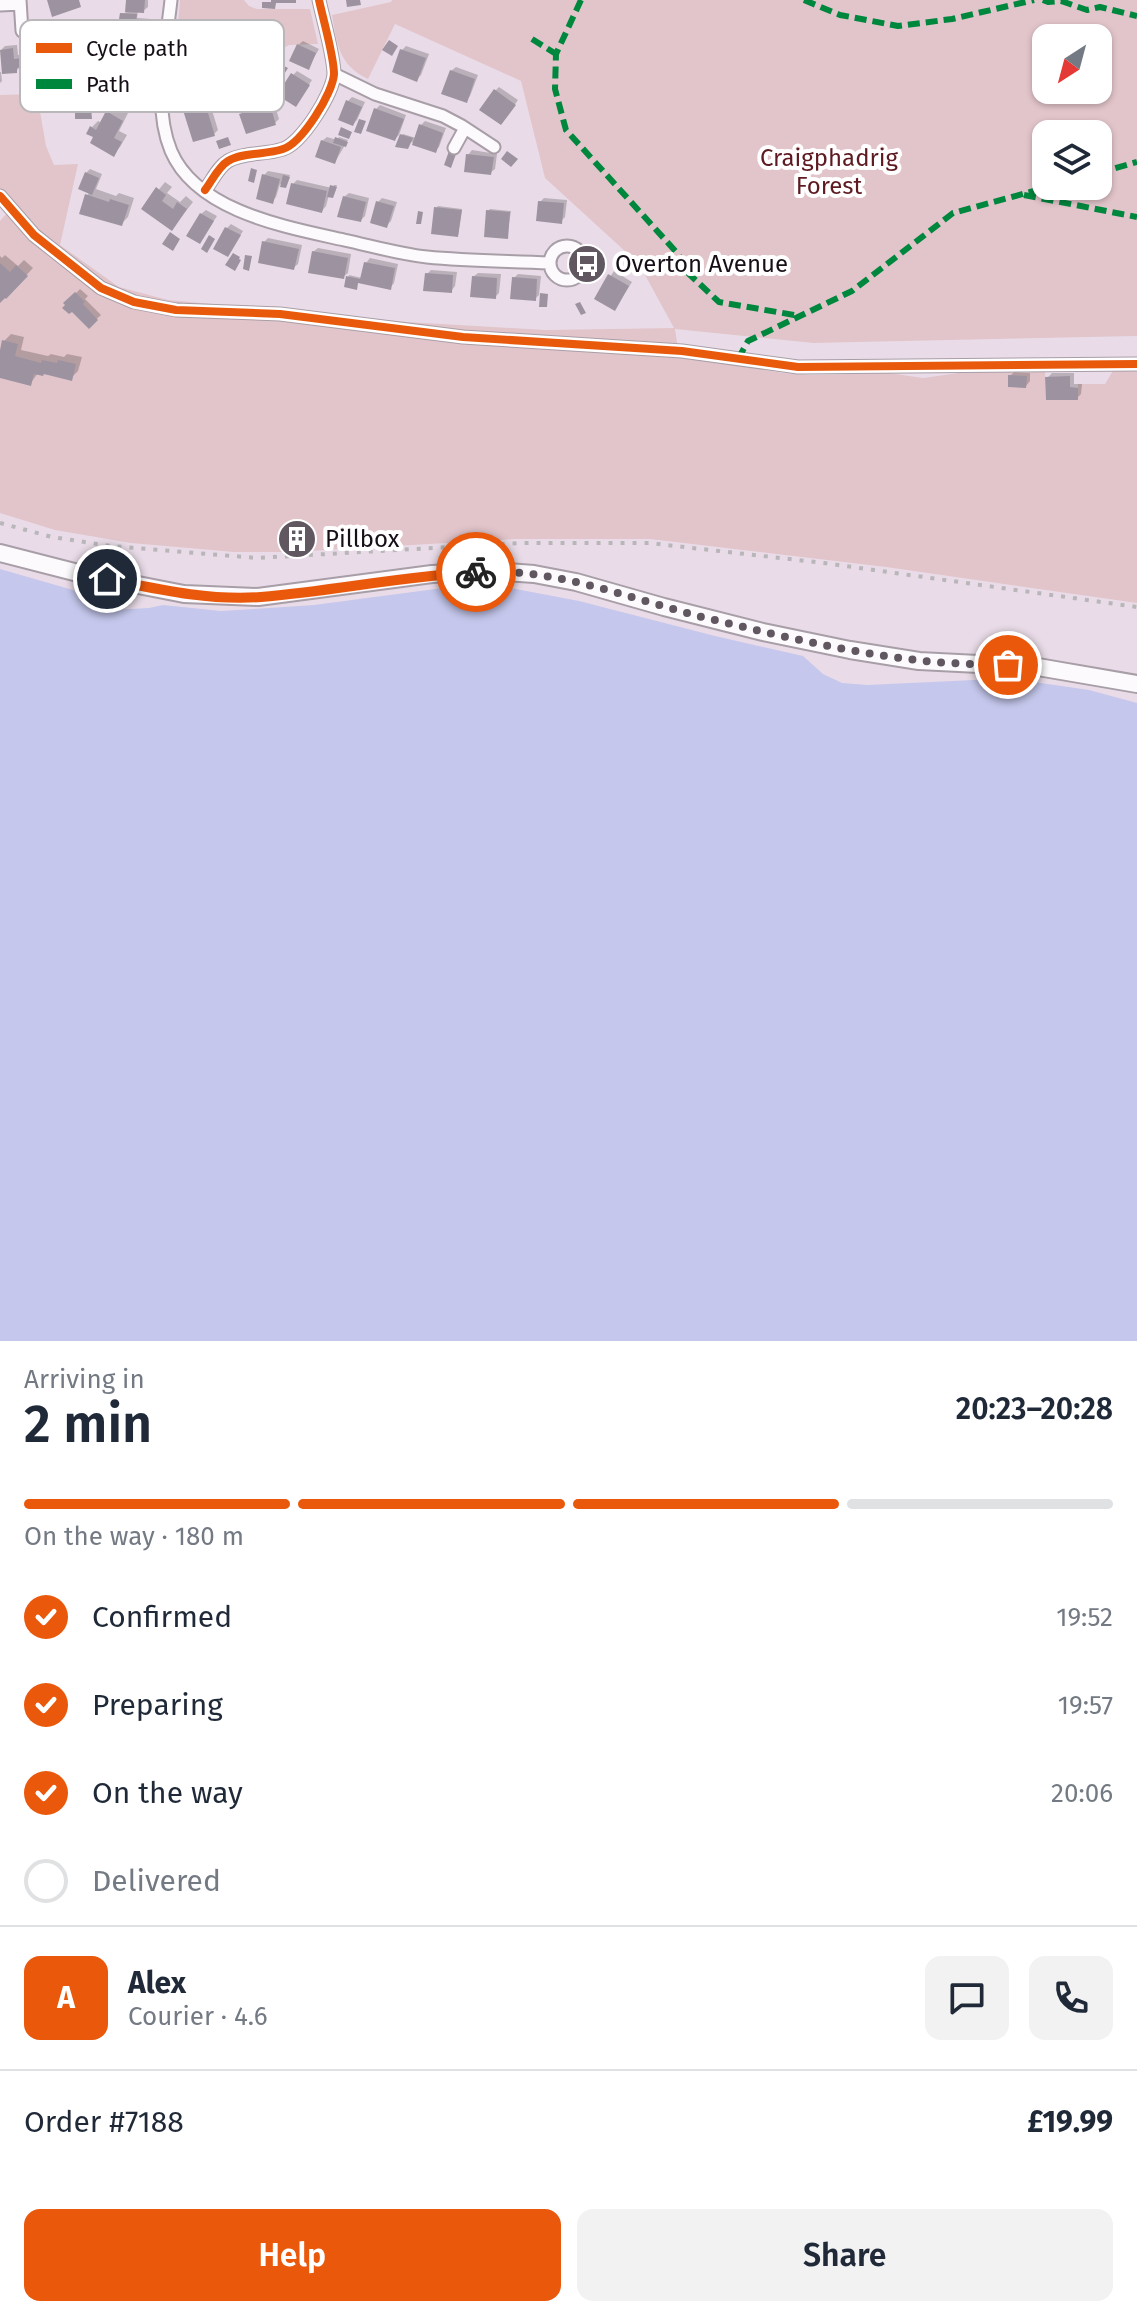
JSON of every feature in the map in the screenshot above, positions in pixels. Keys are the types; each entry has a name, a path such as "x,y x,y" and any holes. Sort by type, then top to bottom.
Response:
{"main road":[{"path":"0,553 82,574 199,595 258,597 432,574 492,571 534,574 576,582 763,632 850,650 919,661 1038,667 1137,684"}],"street":[{"path":"169,20 171,0"},
{"path":"205,190 227,162 293,145 315,115 334,74 319,0"},
{"path":"0,5 20,2"},
{"path":"334,74 375,94 443,116 494,147"},
{"path":"162,112 165,132 180,168 223,202 274,224 429,257 549,263"},
{"path":"454,148 465,128"},
{"path":"0,196 34,235 101,288 134,302 176,310 280,314 463,337 682,351 798,367 1137,364"}],"green space":[{"path":"180,0 244,0 257,9 310,9 318,44 284,48 284,20 178,20"},
{"name":"Craigphadrig Forest","path":"392,0 1137,0 1137,336 813,343 675,329 679,356 783,373 889,373 923,378 973,371 1045,370 1046,400 1077,400 1078,384 1105,384 1114,369 1137,369 1137,603 886,567 650,539 515,539 292,552 234,552 131,543 55,530 0,513 0,221 7,213 0,204 0,95 20,94 20,112 40,112 46,146 54,165 78,164 60,245 119,287 168,300 407,322 545,330 674,328 639,264 545,178 521,81 395,24 368,79 345,61 332,15"}],"water":[{"path":"0,569 73,590 86,601 111,610 163,605 221,611 254,609 314,605 458,586 500,586 579,601 803,656 823,674 842,683 1027,681 1089,690 1137,703 1137,1341 0,1341"}],"building":[{"path":"47,0 79,0 81,7 52,17"},
{"path":"126,0 145,0 144,13 125,12"},
{"path":"296,0 296,3 276,3 275,9 262,8 262,2"},
{"path":"346,0 360,0 361,5 347,7"},
{"path":"120,13 137,14 136,20 119,19"},
{"path":"389,40 398,46 392,56 382,50"},
{"path":"297,44 316,53 309,70 289,61"},
{"path":"13,48 14,59 20,58 17,73 2,74 0,50"},
{"path":"400,49 426,58 417,82 392,72"},
{"path":"450,70 475,79 467,103 441,94"},
{"path":"291,73 310,85 296,107 284,99 284,84"},
{"path":"494,89 516,105 501,125 479,110"},
{"path":"346,100 362,107 353,126 338,120"},
{"path":"374,108 404,119 395,141 366,131"},
{"path":"75,112 91,112 92,119 75,119"},
{"path":"105,112 123,121 114,138 122,142 114,157 90,143 93,137 86,134 90,126 96,130"},
{"path":"184,112 208,112 215,136 193,142"},
{"path":"272,112 276,125 246,134 239,114"},
{"path":"359,119 366,121 361,134 354,132"},
{"path":"419,124 443,133 436,153 412,145"},
{"path":"341,127 352,132 349,139 338,135"},
{"path":"400,134 413,138 408,149 395,147"},
{"path":"228,137 231,145 219,149 216,141"},
{"path":"335,137 348,142 346,147 333,143"},
{"path":"321,140 341,147 335,164 315,157"},
{"path":"449,151 456,154 451,168 444,165"},
{"path":"507,151 518,159 511,167 501,159"},
{"path":"466,154 494,157 491,175 464,172"},
{"path":"251,168 257,170 254,183 248,181"},
{"path":"85,172 99,178 92,195 78,189"},
{"path":"262,174 280,179 273,204 256,199"},
{"path":"283,175 290,177 286,188 280,187"},
{"path":"291,183 327,191 322,213 286,204"},
{"path":"330,185 337,187 333,198 327,197"},
{"path":"156,187 166,195 162,201 173,209 177,202 187,209 172,231 141,209"},
{"path":"85,194 129,205 122,226 79,214"},
{"path":"343,196 366,202 361,222 337,217"},
{"path":"376,201 394,206 387,228 370,223"},
{"path":"538,201 564,203 562,224 536,221"},
{"path":"434,207 462,210 458,237 431,234"},
{"path":"486,210 510,212 508,239 484,237"},
{"path":"418,211 423,212 421,224 416,224"},
{"path":"200,213 214,221 200,244 186,236"},
{"path":"225,227 241,235 228,257 213,249"},
{"path":"170,232 180,239 173,251 162,244"},
{"path":"209,235 215,239 207,253 201,249"},
{"path":"262,241 299,249 294,270 258,263"},
{"path":"312,251 348,258 344,279 308,273"},
{"path":"233,253 241,260 235,271 225,265"},
{"path":"245,255 252,256 249,271 243,269"},
{"path":"364,262 395,268 391,290 358,283 357,290 344,287 346,276 360,279"},
{"path":"0,263 10,272 16,265 28,276 0,303"},
{"path":"425,273 453,275 452,293 423,291"},
{"path":"608,274 629,286 615,311 594,299"},
{"path":"472,276 497,278 496,299 470,297"},
{"path":"512,277 537,279 536,301 510,299"},
{"path":"75,292 98,320 89,329 72,312 69,314 62,308"},
{"path":"540,293 548,294 547,307 539,307"},
{"path":"580,302 586,313 581,315 575,304"},
{"path":"2,340 18,344 15,356 41,363 42,360 57,363 58,360 76,364 72,381 34,374 31,386 0,378"},
{"path":"1008,375 1027,376 1026,388 1008,387"},
{"path":"1070,376 1070,387 1078,388 1078,400 1046,400 1045,377"}],"railway":[{"path":"0,523 52,537 111,546 257,558 520,543 649,543 824,563 1137,607"}],"marked path":[{"path":"581,0 556,54 555,89 566,130 678,254 689,274 719,302 800,316"},
{"path":"804,0 840,15 898,26 952,19 1034,0"},
{"path":"1043,0 1061,1 1087,10 1100,7 1137,16"},
{"path":"532,39 556,54"},
{"path":"1112,169 1137,162"},
{"path":"738,359 748,341 852,291 953,213 1032,191"},
{"path":"1024,195 1137,217"}],"cycle path":[{"path":"205,190 228,161 291,145 307,128 322,104 334,74 319,0"},
{"path":"0,196 34,235 101,288 134,302 176,310 280,314 463,337 682,351 798,367 1137,364"}],"way so far":[{"path":"476,572 534,574 576,582 763,632 850,650 919,661 1008,665"}],"place":[{"name":"Overton Avenue","path":"587,264"},
{"name":"Pillbox","path":"297,539"}],"route":[{"path":"107,579 184,594 258,597 432,574 476,572"}]}
